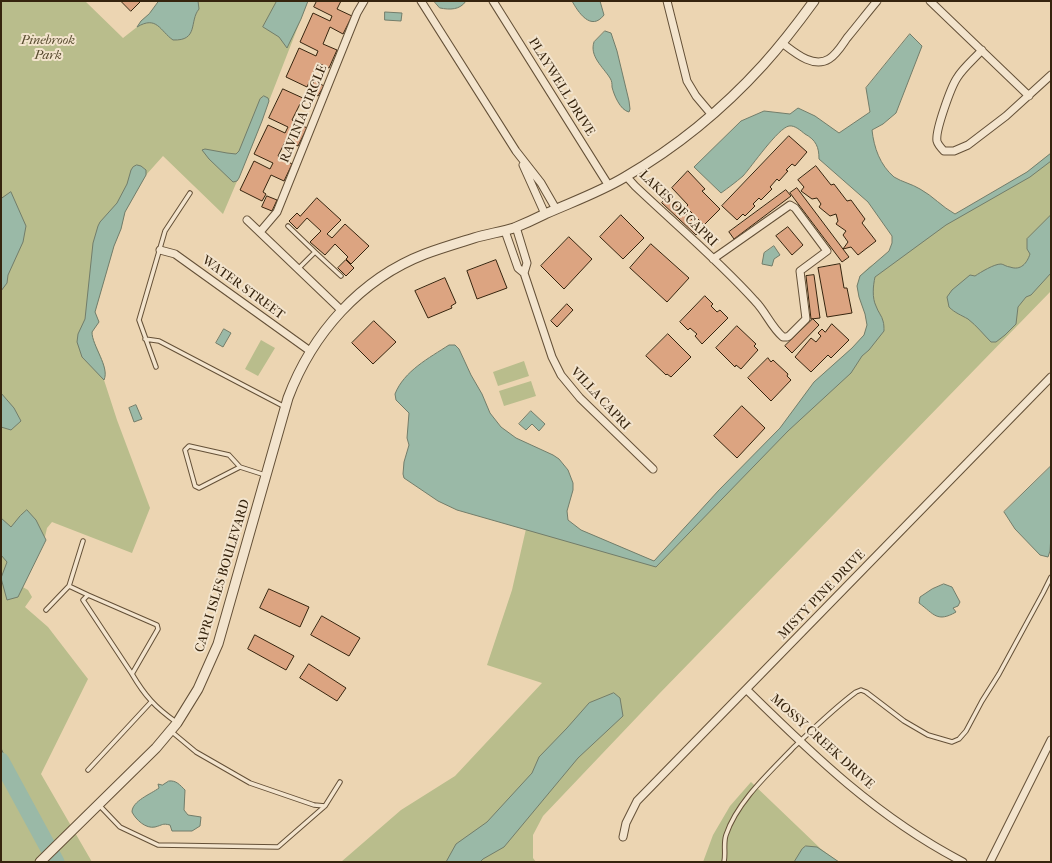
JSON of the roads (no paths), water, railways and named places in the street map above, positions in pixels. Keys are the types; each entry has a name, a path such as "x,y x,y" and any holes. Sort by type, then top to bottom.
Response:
{"street":[{"name":"RAVINIA CIRCLE","path":"260,232 277,212 357,14 364,1"},
{"path":"421,1 516,151 541,183 556,209"},
{"name":"PLAYWELL DRIVE","path":"493,1 609,186"},
{"path":"667,1 687,81 696,96 712,115"},
{"name":"CAPRI ISLES BOULEVARD","path":"40,862 149,755 171,731 198,689 218,644 285,407 295,380 310,351 341,310 363,290 394,269 415,258 475,238 516,227 609,186 669,148 712,115 749,80 782,43 814,1"},
{"path":"782,43 806,59 820,62 827,60 837,51 876,1"},
{"path":"930,1 1029,96"},
{"path":"982,50 960,73 954,84 938,132 937,140 942,149 952,152 965,147 1006,116 1051,75"},
{"path":"516,151 545,214"},
{"name":"LAKES OF CAPRI","path":"626,176 756,301 772,325 781,336 785,338 789,336 806,319 800,271 827,251 795,208 790,206 713,259"},
{"path":"247,220 341,310"},
{"path":"505,230 518,267 524,273 527,263 516,227"},
{"name":"WATER STREET","path":"160,250 175,254 310,351"},
{"name":"VILLA CAPRI","path":"524,273 555,365 570,387 653,469"},
{"name":"MISTY PINE DRIVE","path":"623,837 626,823 637,801 1051,377"},
{"name":"MOSSY CREEK DRIVE","path":"747,690 830,770 867,800 919,836 964,862"},
{"path":"990,862 1051,740"}],"lane":[{"path":"156,367 139,320 165,231 190,193"},
{"path":"288,226 341,276"},
{"path":"298,269 315,252"},
{"path":"145,339 159,341 285,407"},
{"path":"240,467 200,488 195,486 185,450 189,446 229,455 240,467 266,476"},
{"path":"46,610 69,586 83,541"},
{"path":"724,862 725,836 738,812 752,792 768,773 829,712 856,692 861,690 874,697 904,721 928,735 952,742 959,739 966,730 999,674 1051,577"},
{"path":"69,586 157,625 158,629 132,674"},
{"path":"88,595 84,600 151,702 165,715 177,723"},
{"path":"88,770 151,702"},
{"path":"171,731 196,752 250,783 314,805 325,806"},
{"path":"99,805 120,827 158,845 278,847 325,806 340,782"}],"waterway":[{"path":"1,761 56,862"}],"park label":[{"name":"Pinebrook Park","path":"48,48"}]}
